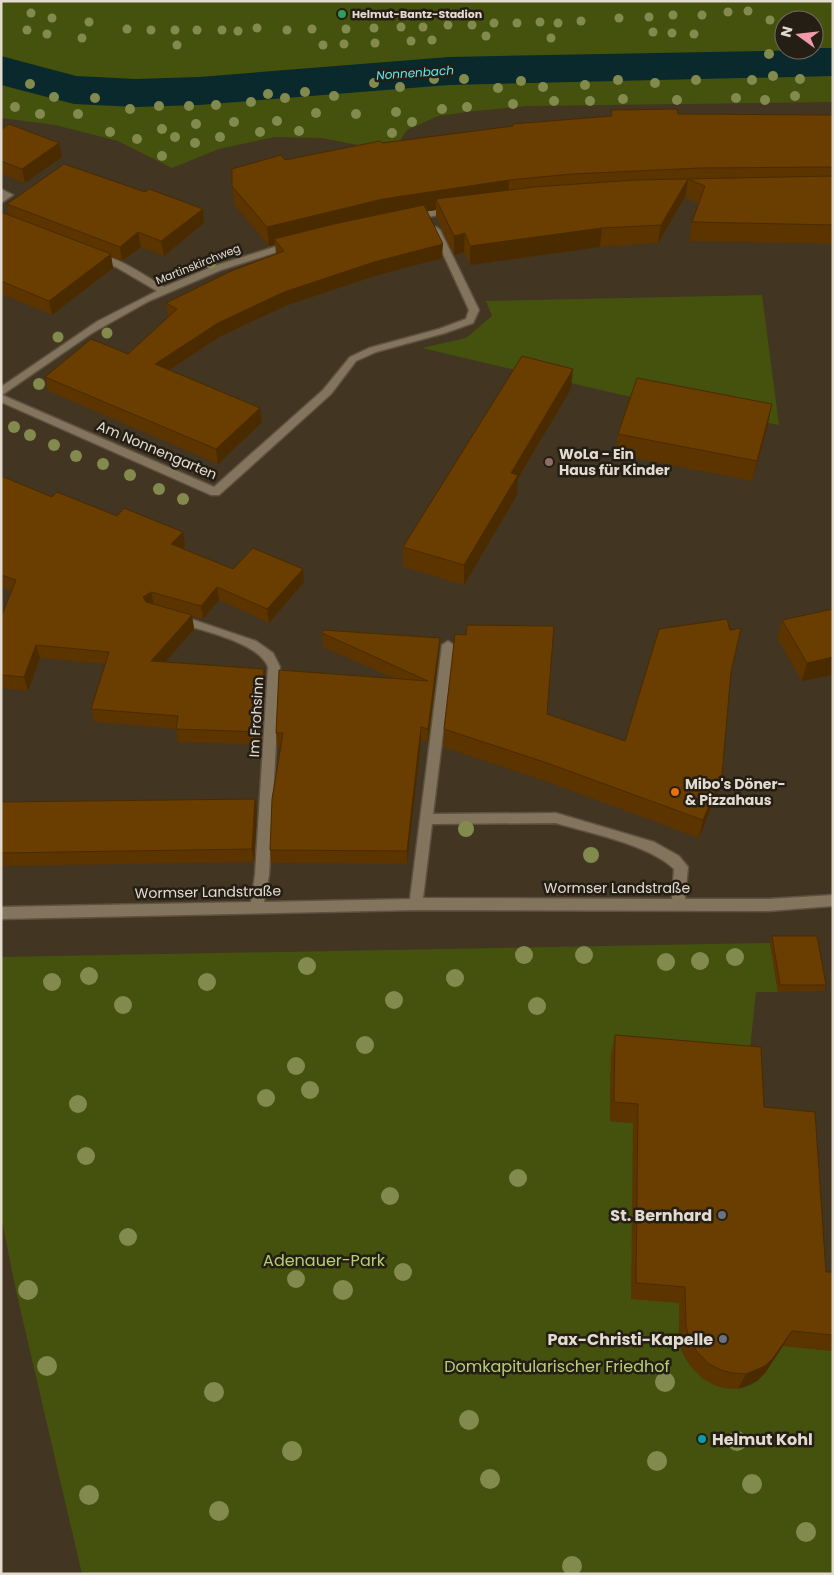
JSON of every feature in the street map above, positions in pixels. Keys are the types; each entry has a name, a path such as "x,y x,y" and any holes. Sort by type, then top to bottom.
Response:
{"street":[{"path":"1,192 9,195 1,200"},
{"path":"399,220 428,213 457,210"},
{"name":"Am Nonnengarten","path":"1,398 215,492 328,392 343,369 353,359 370,351 454,328 470,321 474,310 428,213"},
{"name":"Martinskirchweg","path":"1,392 100,324 164,291 261,253 296,243"},
{"path":"92,255 119,266 164,291"},
{"name":"Im Frohsinn","path":"171,616 217,631 256,647 269,656 274,667 262,875 257,907"},
{"path":"416,904 448,645"},
{"path":"426,819 556,818 649,846 674,860 681,867 678,905"},
{"name":"Wormser Landstraße","path":"1,913 416,904 769,905 833,900"},
{"name":"Wormser Landstraße","path":"818,902 833,905"}],"green space":[{"path":"1,1 833,1 833,102 527,106 475,111 438,116 407,130 399,142 378,149 322,138 275,137 219,149 172,168 118,141 55,125 1,118"},
{"path":"762,295 779,425 635,398 422,348 466,338 492,316 486,301"},
{"name":"Adenauer-Park","path":"770,943 778,992 756,992 749,1058 611,1055 610,1121 633,1123 679,1301 679,1341 683,1354 692,1368 704,1378 718,1385 743,1388 757,1381 769,1361 774,1345 833,1351 833,1574 82,1574 16,1291 1,1216 1,957"}],"building":[{"path":"677,109 678,114 833,115 833,167 700,168 572,174 509,180 383,199 267,227 232,186 232,169 281,155 285,160 380,141 382,143 513,126 512,124 612,116 611,110"},
{"path":"9,124 59,143 22,169 1,161 1,130"},
{"path":"64,164 145,192 149,189 203,209 161,241 138,232 120,247 7,204"},
{"path":"833,176 833,225 692,222 705,186 688,179 661,225 602,228 470,246 465,233 454,236 436,199 534,187 635,180"},
{"path":"424,205 443,244 374,262 284,292 218,323 155,364 260,408 216,449 45,377 91,339 128,354 177,309 166,303 231,271 284,251 274,239"},
{"path":"1,212 111,254 49,301 1,281"},
{"path":"522,356 573,369 511,473 518,475 464,565 403,547"},
{"path":"637,378 772,404 757,461 618,434"},
{"path":"1,476 52,497 57,492 117,516 124,508 183,532 171,544 233,569 253,548 303,569 267,609 217,587 201,606 151,592 143,597 146,602 192,615 151,661 264,669 260,732 176,729 178,716 91,709 109,652 36,645 24,677 1,675 1,617 16,580 1,575"},
{"path":"833,609 833,657 807,663 782,620"},
{"path":"727,619 730,630 741,628 731,672 722,775 703,820 547,763 444,729 455,634 466,635 467,625 554,626 547,714 625,741 659,629"},
{"path":"323,630 440,638 428,729 421,727 407,851 270,850 272,799 283,733 276,733 279,670 428,681 322,633"},
{"path":"255,799 252,849 1,853 1,802"},
{"path":"772,936 817,936 826,985 780,985"},
{"name":"St. Bernhard","path":"615,1035 761,1047 764,1107 815,1112 826,1272 833,1272 833,1335 792,1331 765,1366 746,1374 732,1373 709,1364 697,1352 689,1338 686,1326 685,1287 636,1283 638,1104 614,1102"}],"waterway":[{"name":"Nonnenbach","path":"1,70 74,90 136,93 199,91 449,71 833,62"}],"place":[{"name":"Helmut-Bantz-Stadion","path":"342,14"},
{"name":"WoLa - Ein Haus für Kinder","path":"549,462"},
{"name":"Mibo's Döner- & Pizzahaus","path":"675,792"},
{"name":"St. Bernhard","path":"722,1215"},
{"name":"Pax-Christi-Kapelle","path":"723,1339"},
{"name":"Helmut Kohl","path":"702,1439"}],"park label":[{"name":"Domkapitularischer Friedhof","path":"557,1366"}]}
